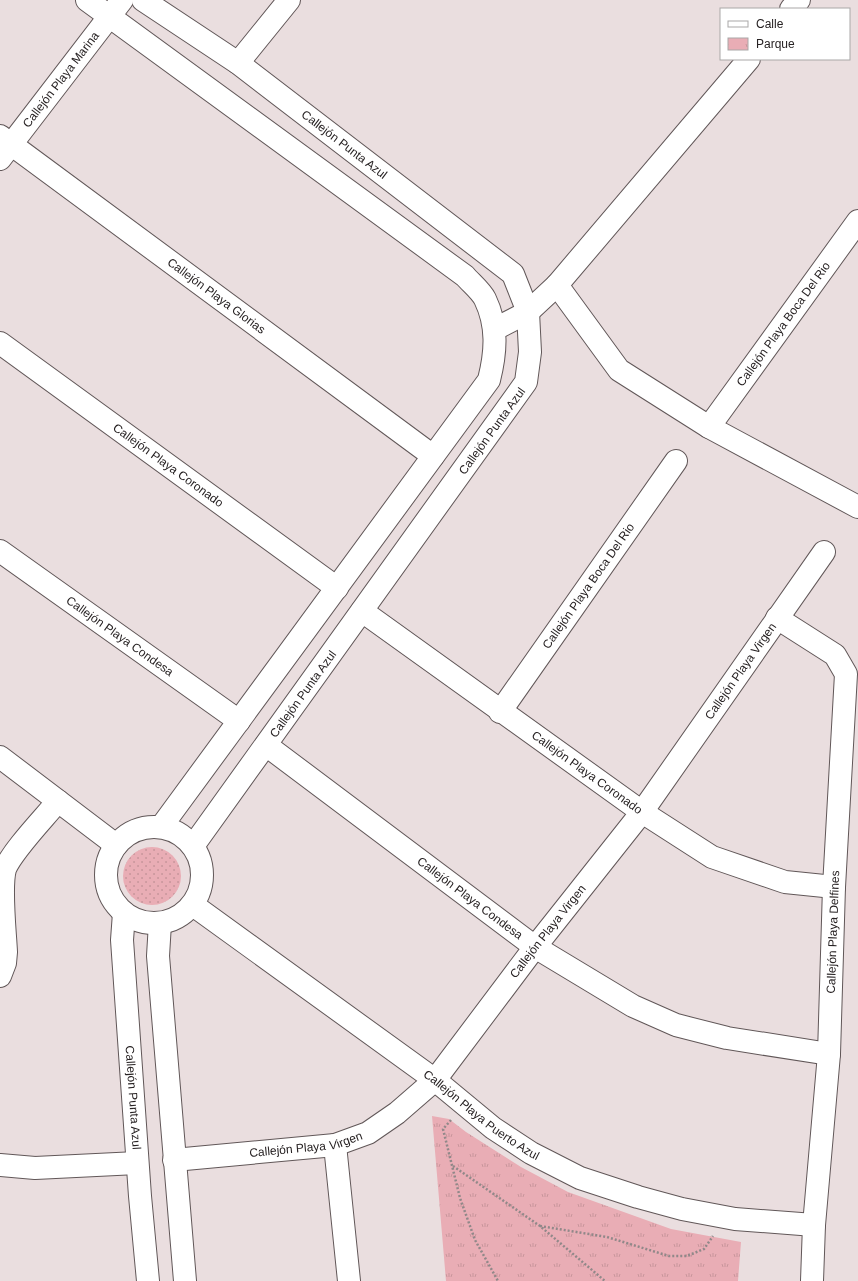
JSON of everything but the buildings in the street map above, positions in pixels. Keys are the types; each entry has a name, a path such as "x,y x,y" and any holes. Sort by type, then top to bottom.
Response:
{"street":[{"path":"87,0 115,8 465,276 485,298 495,328 495,357 489,380 161,827"},
{"name":"Callejón Punta Azul","path":"143,0 238,63 514,274 528,312 530,352 526,382 193,846"},
{"path":"238,63 289,0"},
{"path":"792,8 799,0"},
{"name":"Callejón Playa Marina","path":"4,146 115,8"},
{"path":"495,328 528,312 557,285 748,60"},
{"name":"Callejón Playa Glorias","path":"4,146 433,456"},
{"name":"Callejón Playa Boca Del Rio","path":"709,427 858,220"},
{"path":"557,285 619,370 709,427 858,507"},
{"name":"Callejón Playa Coronado","path":"0,343 337,588"},
{"name":"Callejón Playa Boca Del Rio","path":"500,712 676,461"},
{"name":"Callejón Playa Condesa","path":"0,551 239,721"},
{"name":"Callejón Playa Virgen","path":"174,1160 335,1145 368,1133 397,1112 435,1080 535,947 642,812 824,552"},
{"name":"Callejón Playa Coronado","path":"362,611 500,712 642,812 712,857 785,882 834,887"},
{"name":"Callejón Playa Delfines","path":"777,618 835,655 846,674 834,887 829,1054 814,1225 812,1281"},
{"name":"Callejón Playa Condesa","path":"266,745 535,947 634,1006 676,1025 727,1038 829,1054"},
{"path":"0,757 116,845"},
{"path":"0,976 5,962 6,952 3,883 5,869 10,858 58,801"},
{"path":"148,827 161,827 173,830 184,837 193,846 203,869 202,882 199,894 193,905 183,914 172,920 160,923 147,923 135,920 124,913 112,899 106,881 106,868 109,856 116,845 125,836 136,830 148,827"},
{"name":"Callejón Playa Puerto Azul","path":"193,905 435,1080 493,1128 531,1153 580,1178 682,1209 735,1219 814,1225"},
{"name":"Callejón Punta Azul","path":"124,913 122,940 137,1164 148,1281"},
{"path":"160,923 158,956 185,1281"},
{"path":"335,1145 349,1281"},
{"path":"0,1165 35,1168 137,1164"}],"path":[{"path":"464,1104 443,1129 460,1198 475,1240 498,1281"},
{"path":"453,1165 540,1226 606,1281"},
{"path":"540,1226 606,1237 669,1256 686,1256 704,1249 714,1235 721,1216"}],"green space":[{"path":"152,847 163,849 176,860 179,865 181,876 179,887 168,900 163,903 152,905 141,903 128,892 125,887 123,876 125,865 136,852 141,849"},
{"path":"432,1116 449,1119 466,1132 521,1167 568,1192 671,1229 741,1242 738,1281 446,1281"}]}
